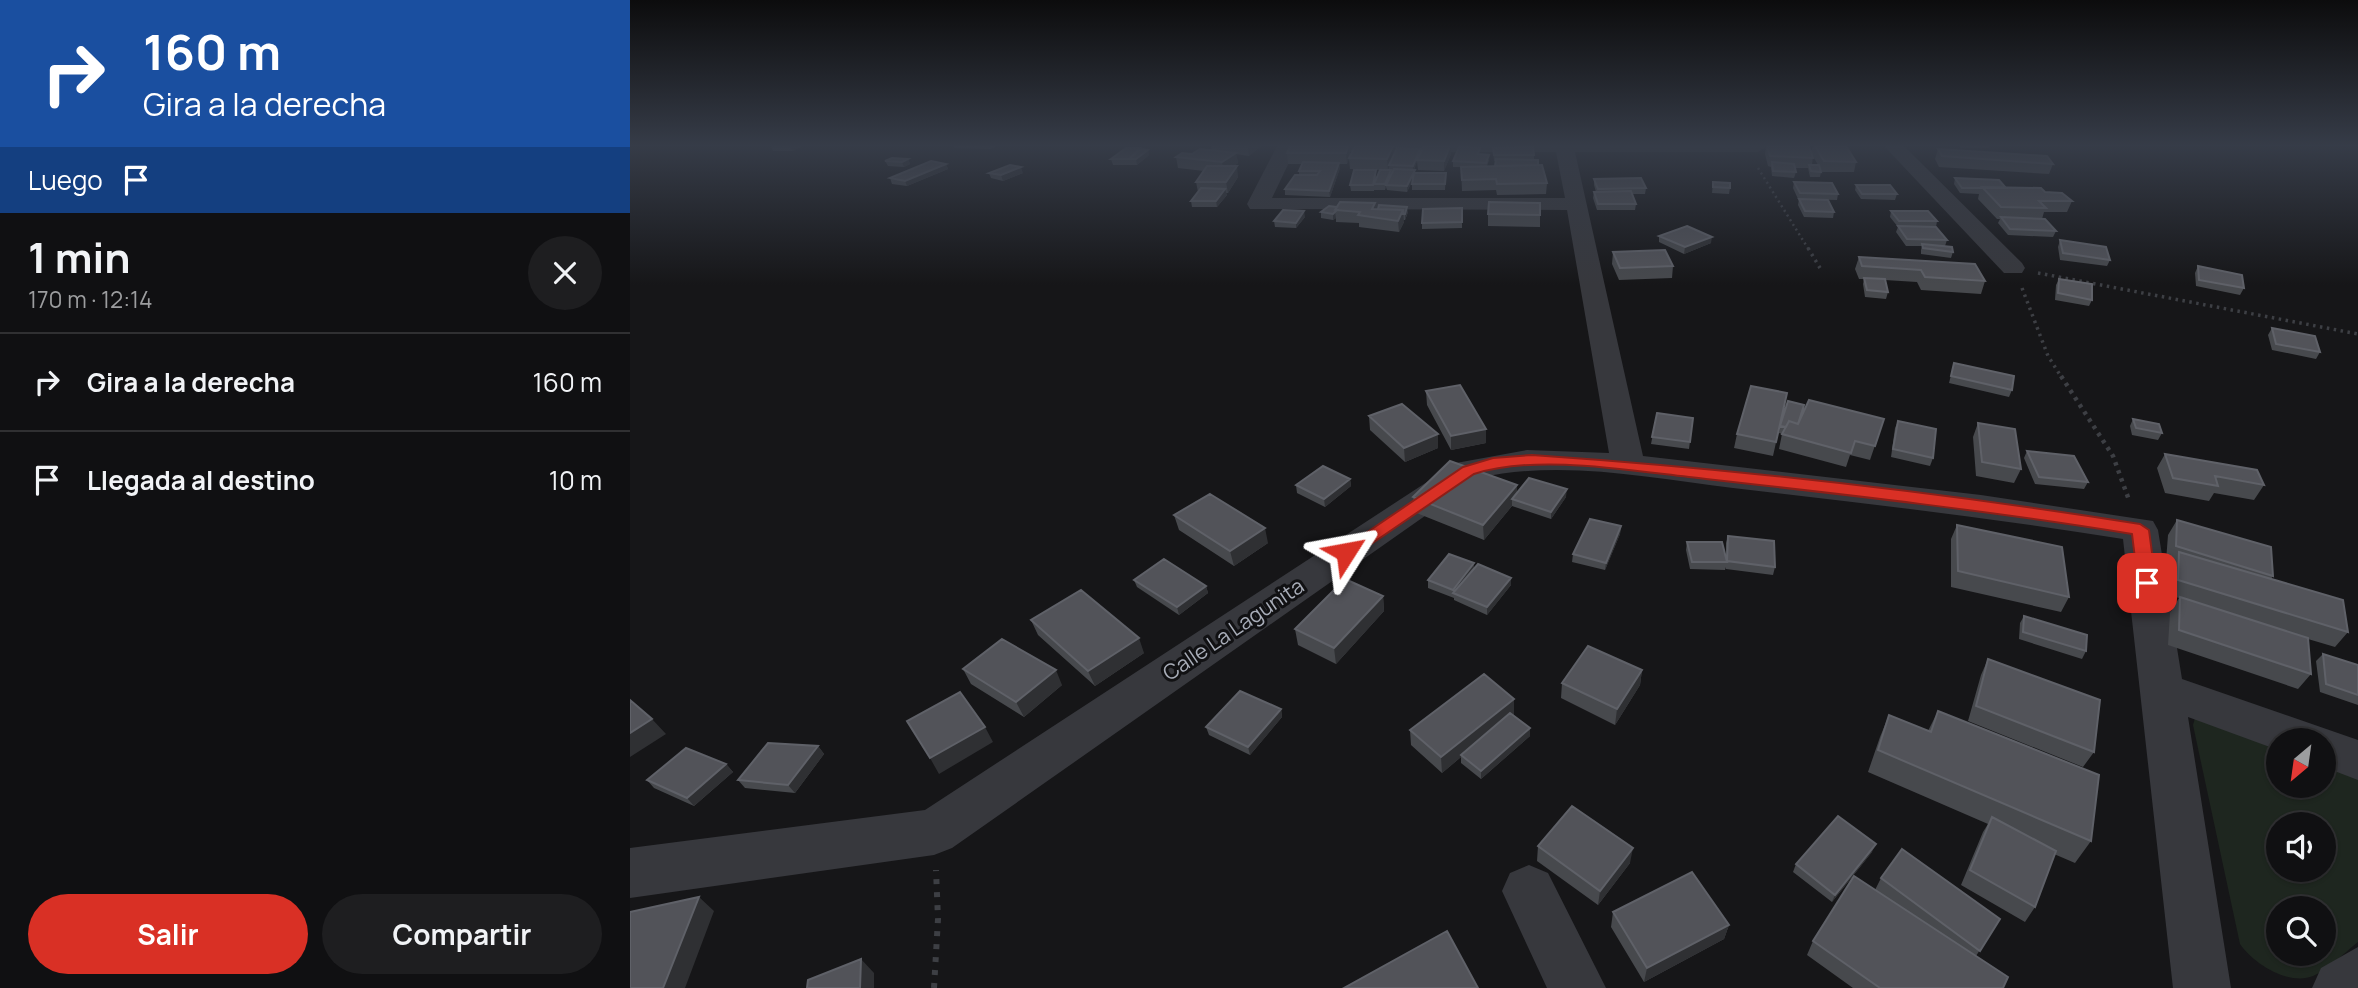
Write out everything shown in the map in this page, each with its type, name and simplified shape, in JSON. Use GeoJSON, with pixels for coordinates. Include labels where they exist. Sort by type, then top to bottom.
{"type":"FeatureCollection","features":[{"type":"Feature","properties":{"kind":"street"},"geometry":{"type":"LineString","coordinates":[[1264,192],[1258,204],[1575,204]]}},
{"type":"Feature","properties":{"kind":"street"},"geometry":{"type":"LineString","coordinates":[[1573,192],[1594,283],[1628,466]]}},
{"type":"Feature","properties":{"kind":"street"},"geometry":{"type":"LineString","coordinates":[[1938,192],[2013,268]]}},
{"type":"Feature","properties":{"kind":"street","name":"Calle La Lagunita"},"geometry":{"type":"LineString","coordinates":[[630,873],[934,832],[1468,470],[1493,463],[1532,460],[1628,466],[2003,508],[2140,530]]}},
{"type":"Feature","properties":{"kind":"street"},"geometry":{"type":"LineString","coordinates":[[2140,530],[2202,988]]}},
{"type":"Feature","properties":{"kind":"street"},"geometry":{"type":"LineString","coordinates":[[2161,689],[2271,728]]}},
{"type":"Feature","properties":{"kind":"street"},"geometry":{"type":"LineString","coordinates":[[2336,752],[2358,760]]}},
{"type":"Feature","properties":{"kind":"street"},"geometry":{"type":"LineString","coordinates":[[1529,891],[1577,988]]}},
{"type":"Feature","properties":{"kind":"street"},"geometry":{"type":"LineString","coordinates":[[2341,988],[2358,976]]}},
{"type":"Feature","properties":{"kind":"path"},"geometry":{"type":"LineString","coordinates":[[1773,192],[1820,268]]}},
{"type":"Feature","properties":{"kind":"path"},"geometry":{"type":"LineString","coordinates":[[2013,268],[2358,334]]}},
{"type":"Feature","properties":{"kind":"path"},"geometry":{"type":"LineString","coordinates":[[2013,268],[2048,356],[2113,456],[2140,530]]}},
{"type":"Feature","properties":{"kind":"path"},"geometry":{"type":"LineString","coordinates":[[934,832],[938,919],[934,988]]}},
{"type":"Feature","properties":{"kind":"shaded area"},"geometry":{"type":"Polygon","coordinates":[[[2195,718],[2214,721],[2266,740],[2266,798],[2336,798],[2336,764],[2358,772],[2358,942],[2336,961],[2336,896],[2266,896],[2266,966],[2330,966],[2313,976],[2293,978],[2262,965],[2240,944],[2193,725],[2195,718]]]}},
{"type":"Feature","properties":{"kind":"building"},"geometry":{"type":"Polygon","coordinates":[[[1198,192],[1223,192],[1216,201],[1191,201],[1198,192]]]}},
{"type":"Feature","properties":{"kind":"building"},"geometry":{"type":"Polygon","coordinates":[[[1594,192],[1631,192],[1636,204],[1598,204],[1594,192]]]}},
{"type":"Feature","properties":{"kind":"building"},"geometry":{"type":"Polygon","coordinates":[[[1837,192],[1838,194],[1800,193],[1837,192]]]}},
{"type":"Feature","properties":{"kind":"building"},"geometry":{"type":"Polygon","coordinates":[[[1861,192],[1897,194],[1862,194],[1861,192]]]}},
{"type":"Feature","properties":{"kind":"building"},"geometry":{"type":"Polygon","coordinates":[[[1987,192],[2062,193],[2072,201],[2039,201],[2046,208],[2001,207],[1987,192]]]}},
{"type":"Feature","properties":{"kind":"building"},"geometry":{"type":"Polygon","coordinates":[[[1799,199],[1828,200],[1834,212],[1805,211],[1799,199]]]}},
{"type":"Feature","properties":{"kind":"building"},"geometry":{"type":"Polygon","coordinates":[[[1340,202],[1375,203],[1372,209],[1403,210],[1398,221],[1358,215],[1360,212],[1335,210],[1340,202]]]}},
{"type":"Feature","properties":{"kind":"building"},"geometry":{"type":"Polygon","coordinates":[[[1489,202],[1540,203],[1540,215],[1488,214],[1489,202]]]}},
{"type":"Feature","properties":{"kind":"building"},"geometry":{"type":"Polygon","coordinates":[[[1379,205],[1407,207],[1403,214],[1403,210],[1378,209],[1379,205]]]}},
{"type":"Feature","properties":{"kind":"building"},"geometry":{"type":"Polygon","coordinates":[[[1329,206],[1337,207],[1337,210],[1333,214],[1321,212],[1329,206]]]}},
{"type":"Feature","properties":{"kind":"building"},"geometry":{"type":"Polygon","coordinates":[[[1462,208],[1462,222],[1422,223],[1423,209],[1462,208]]]}},
{"type":"Feature","properties":{"kind":"building"},"geometry":{"type":"Polygon","coordinates":[[[1283,210],[1304,211],[1296,223],[1274,221],[1283,210]]]}},
{"type":"Feature","properties":{"kind":"building"},"geometry":{"type":"Polygon","coordinates":[[[1891,211],[1928,211],[1937,221],[1899,221],[1891,211]]]}},
{"type":"Feature","properties":{"kind":"building"},"geometry":{"type":"Polygon","coordinates":[[[2001,217],[2045,219],[2056,231],[2010,229],[2001,217]]]}},
{"type":"Feature","properties":{"kind":"building"},"geometry":{"type":"Polygon","coordinates":[[[1687,226],[1712,237],[1685,247],[1659,236],[1687,226]]]}},
{"type":"Feature","properties":{"kind":"building"},"geometry":{"type":"Polygon","coordinates":[[[1898,226],[1936,227],[1947,240],[1907,239],[1898,226]]]}},
{"type":"Feature","properties":{"kind":"building"},"geometry":{"type":"Polygon","coordinates":[[[2060,240],[2106,247],[2110,260],[2063,253],[2060,240]]]}},
{"type":"Feature","properties":{"kind":"building"},"geometry":{"type":"Polygon","coordinates":[[[1922,244],[1952,247],[1953,252],[1923,248],[1922,244]]]}},
{"type":"Feature","properties":{"kind":"building"},"geometry":{"type":"Polygon","coordinates":[[[1665,250],[1673,266],[1620,268],[1613,252],[1665,250]]]}},
{"type":"Feature","properties":{"kind":"building"},"geometry":{"type":"Polygon","coordinates":[[[1859,257],[1975,264],[1985,281],[1925,277],[1921,270],[1862,266],[1859,257]]]}},
{"type":"Feature","properties":{"kind":"building"},"geometry":{"type":"Polygon","coordinates":[[[2198,266],[2242,275],[2244,288],[2199,280],[2198,266]]]}},
{"type":"Feature","properties":{"kind":"building"},"geometry":{"type":"Polygon","coordinates":[[[1864,278],[1885,279],[1888,292],[1867,290],[1864,278]]]}},
{"type":"Feature","properties":{"kind":"building"},"geometry":{"type":"Polygon","coordinates":[[[2059,279],[2092,284],[2092,300],[2058,293],[2059,279]]]}},
{"type":"Feature","properties":{"kind":"building"},"geometry":{"type":"Polygon","coordinates":[[[2272,328],[2315,336],[2320,352],[2276,344],[2272,328]]]}},
{"type":"Feature","properties":{"kind":"building"},"geometry":{"type":"Polygon","coordinates":[[[1954,363],[2014,376],[2012,390],[1951,376],[1954,363]]]}},
{"type":"Feature","properties":{"kind":"building"},"geometry":{"type":"Polygon","coordinates":[[[1460,385],[1486,429],[1451,436],[1426,391],[1460,385]]]}},
{"type":"Feature","properties":{"kind":"building"},"geometry":{"type":"Polygon","coordinates":[[[1751,386],[1787,393],[1776,442],[1737,434],[1751,386]]]}},
{"type":"Feature","properties":{"kind":"building"},"geometry":{"type":"Polygon","coordinates":[[[1809,400],[1884,419],[1875,446],[1855,441],[1851,453],[1782,434],[1789,421],[1798,424],[1809,400]]]}},
{"type":"Feature","properties":{"kind":"building"},"geometry":{"type":"Polygon","coordinates":[[[1788,401],[1804,405],[1798,424],[1789,421],[1786,427],[1780,426],[1788,401]]]}},
{"type":"Feature","properties":{"kind":"building"},"geometry":{"type":"Polygon","coordinates":[[[1402,404],[1438,434],[1404,448],[1369,416],[1402,404]]]}},
{"type":"Feature","properties":{"kind":"building"},"geometry":{"type":"Polygon","coordinates":[[[1657,413],[1693,418],[1690,442],[1652,437],[1657,413]]]}},
{"type":"Feature","properties":{"kind":"building"},"geometry":{"type":"Polygon","coordinates":[[[2133,419],[2159,424],[2162,433],[2136,428],[2133,419]]]}},
{"type":"Feature","properties":{"kind":"building"},"geometry":{"type":"Polygon","coordinates":[[[1898,421],[1936,429],[1933,458],[1893,449],[1898,421]]]}},
{"type":"Feature","properties":{"kind":"building"},"geometry":{"type":"Polygon","coordinates":[[[1978,423],[2015,429],[2021,469],[1982,462],[1978,423]]]}},
{"type":"Feature","properties":{"kind":"building"},"geometry":{"type":"Polygon","coordinates":[[[2027,451],[2074,456],[2088,482],[2039,477],[2027,451]]]}},
{"type":"Feature","properties":{"kind":"building"},"geometry":{"type":"Polygon","coordinates":[[[2165,454],[2257,470],[2264,485],[2215,476],[2218,486],[2173,478],[2165,454]]]}},
{"type":"Feature","properties":{"kind":"building"},"geometry":{"type":"Polygon","coordinates":[[[1450,461],[1517,485],[1483,525],[1413,497],[1450,461]]]}},
{"type":"Feature","properties":{"kind":"building"},"geometry":{"type":"Polygon","coordinates":[[[1323,466],[1350,479],[1324,499],[1296,485],[1323,466]]]}},
{"type":"Feature","properties":{"kind":"building"},"geometry":{"type":"Polygon","coordinates":[[[1529,478],[1567,489],[1551,512],[1512,499],[1529,478]]]}},
{"type":"Feature","properties":{"kind":"building"},"geometry":{"type":"Polygon","coordinates":[[[1210,494],[1265,528],[1230,551],[1174,515],[1210,494]]]}},
{"type":"Feature","properties":{"kind":"building"},"geometry":{"type":"Polygon","coordinates":[[[1590,519],[1621,526],[1606,563],[1573,554],[1590,519]]]}},
{"type":"Feature","properties":{"kind":"building"},"geometry":{"type":"Polygon","coordinates":[[[2177,520],[2271,547],[2273,576],[2176,546],[2177,520]]]}},
{"type":"Feature","properties":{"kind":"building"},"geometry":{"type":"Polygon","coordinates":[[[1957,525],[2062,547],[2069,597],[1958,571],[1957,525]]]}},
{"type":"Feature","properties":{"kind":"building"},"geometry":{"type":"Polygon","coordinates":[[[1728,536],[1774,541],[1775,567],[1727,561],[1728,536]]]}},
{"type":"Feature","properties":{"kind":"building"},"geometry":{"type":"Polygon","coordinates":[[[1687,542],[1722,542],[1727,562],[1692,562],[1687,542]]]}},
{"type":"Feature","properties":{"kind":"building"},"geometry":{"type":"Polygon","coordinates":[[[2179,552],[2343,600],[2348,632],[2178,580],[2179,552]]]}},
{"type":"Feature","properties":{"kind":"building"},"geometry":{"type":"Polygon","coordinates":[[[1449,554],[1474,563],[1453,590],[1428,580],[1449,554]]]}},
{"type":"Feature","properties":{"kind":"building"},"geometry":{"type":"Polygon","coordinates":[[[1164,559],[1206,586],[1177,607],[1134,580],[1164,559]]]}},
{"type":"Feature","properties":{"kind":"building"},"geometry":{"type":"Polygon","coordinates":[[[1478,564],[1511,578],[1487,607],[1453,593],[1478,564]]]}},
{"type":"Feature","properties":{"kind":"building"},"geometry":{"type":"Polygon","coordinates":[[[1345,579],[1383,596],[1334,648],[1295,629],[1345,579]]]}},
{"type":"Feature","properties":{"kind":"building"},"geometry":{"type":"Polygon","coordinates":[[[1081,590],[1139,638],[1088,671],[1031,620],[1081,590]]]}},
{"type":"Feature","properties":{"kind":"building"},"geometry":{"type":"Polygon","coordinates":[[[2180,597],[2308,638],[2311,674],[2179,630],[2180,597]]]}},
{"type":"Feature","properties":{"kind":"building"},"geometry":{"type":"Polygon","coordinates":[[[2024,616],[2087,635],[2086,651],[2023,632],[2024,616]]]}},
{"type":"Feature","properties":{"kind":"building"},"geometry":{"type":"Polygon","coordinates":[[[1002,639],[1056,670],[1016,702],[963,669],[1002,639]]]}},
{"type":"Feature","properties":{"kind":"building"},"geometry":{"type":"Polygon","coordinates":[[[1588,646],[1642,670],[1617,709],[1562,683],[1588,646]]]}},
{"type":"Feature","properties":{"kind":"building"},"geometry":{"type":"Polygon","coordinates":[[[2323,654],[2358,665],[2358,695],[2326,684],[2323,654]]]}},
{"type":"Feature","properties":{"kind":"building"},"geometry":{"type":"Polygon","coordinates":[[[1988,659],[2100,700],[2094,752],[1976,706],[1988,659]]]}},
{"type":"Feature","properties":{"kind":"building"},"geometry":{"type":"Polygon","coordinates":[[[1484,674],[1514,699],[1441,757],[1410,730],[1484,674]]]}},
{"type":"Feature","properties":{"kind":"building"},"geometry":{"type":"Polygon","coordinates":[[[1240,691],[1281,709],[1248,747],[1206,727],[1240,691]]]}},
{"type":"Feature","properties":{"kind":"building"},"geometry":{"type":"Polygon","coordinates":[[[960,692],[985,727],[930,758],[907,721],[960,692]]]}},
{"type":"Feature","properties":{"kind":"building"},"geometry":{"type":"Polygon","coordinates":[[[630,700],[652,719],[630,733],[630,700]]]}},
{"type":"Feature","properties":{"kind":"building"},"geometry":{"type":"Polygon","coordinates":[[[1938,711],[2099,775],[2091,841],[1878,750],[1889,715],[1931,732],[1938,711]]]}},
{"type":"Feature","properties":{"kind":"building"},"geometry":{"type":"Polygon","coordinates":[[[1510,713],[1530,728],[1481,771],[1461,755],[1510,713]]]}},
{"type":"Feature","properties":{"kind":"building"},"geometry":{"type":"Polygon","coordinates":[[[768,743],[818,746],[788,785],[738,780],[768,743]]]}},
{"type":"Feature","properties":{"kind":"building"},"geometry":{"type":"Polygon","coordinates":[[[686,748],[726,764],[687,798],[647,780],[686,748]]]}},
{"type":"Feature","properties":{"kind":"building"},"geometry":{"type":"Polygon","coordinates":[[[1572,806],[1633,848],[1600,891],[1538,846],[1572,806]]]}},
{"type":"Feature","properties":{"kind":"building"},"geometry":{"type":"Polygon","coordinates":[[[1838,816],[1876,844],[1835,895],[1796,864],[1838,816]]]}},
{"type":"Feature","properties":{"kind":"building"},"geometry":{"type":"Polygon","coordinates":[[[1992,817],[2056,851],[2035,907],[1970,870],[1992,817]]]}},
{"type":"Feature","properties":{"kind":"building"},"geometry":{"type":"Polygon","coordinates":[[[1902,849],[2000,919],[1980,951],[1881,878],[1902,849]]]}},
{"type":"Feature","properties":{"kind":"building"},"geometry":{"type":"Polygon","coordinates":[[[1692,872],[1729,925],[1647,968],[1613,912],[1692,872]]]}},
{"type":"Feature","properties":{"kind":"building"},"geometry":{"type":"Polygon","coordinates":[[[1854,876],[2008,977],[2003,988],[1880,988],[1813,941],[1854,876]]]}},
{"type":"Feature","properties":{"kind":"building"},"geometry":{"type":"Polygon","coordinates":[[[699,897],[663,988],[630,988],[630,912],[699,897]]]}},
{"type":"Feature","properties":{"kind":"building"},"geometry":{"type":"Polygon","coordinates":[[[1447,931],[1478,988],[1344,988],[1447,931]]]}},
{"type":"Feature","properties":{"kind":"building"},"geometry":{"type":"Polygon","coordinates":[[[861,959],[860,988],[807,988],[808,980],[861,959]]]}},
{"type":"Feature","properties":{"kind":"route"},"geometry":{"type":"LineString","coordinates":[[1346,552],[1446,482],[1468,470],[1493,463],[1532,460],[1628,466],[1884,493],[2003,508],[2140,530],[2147,583]]}}]}
